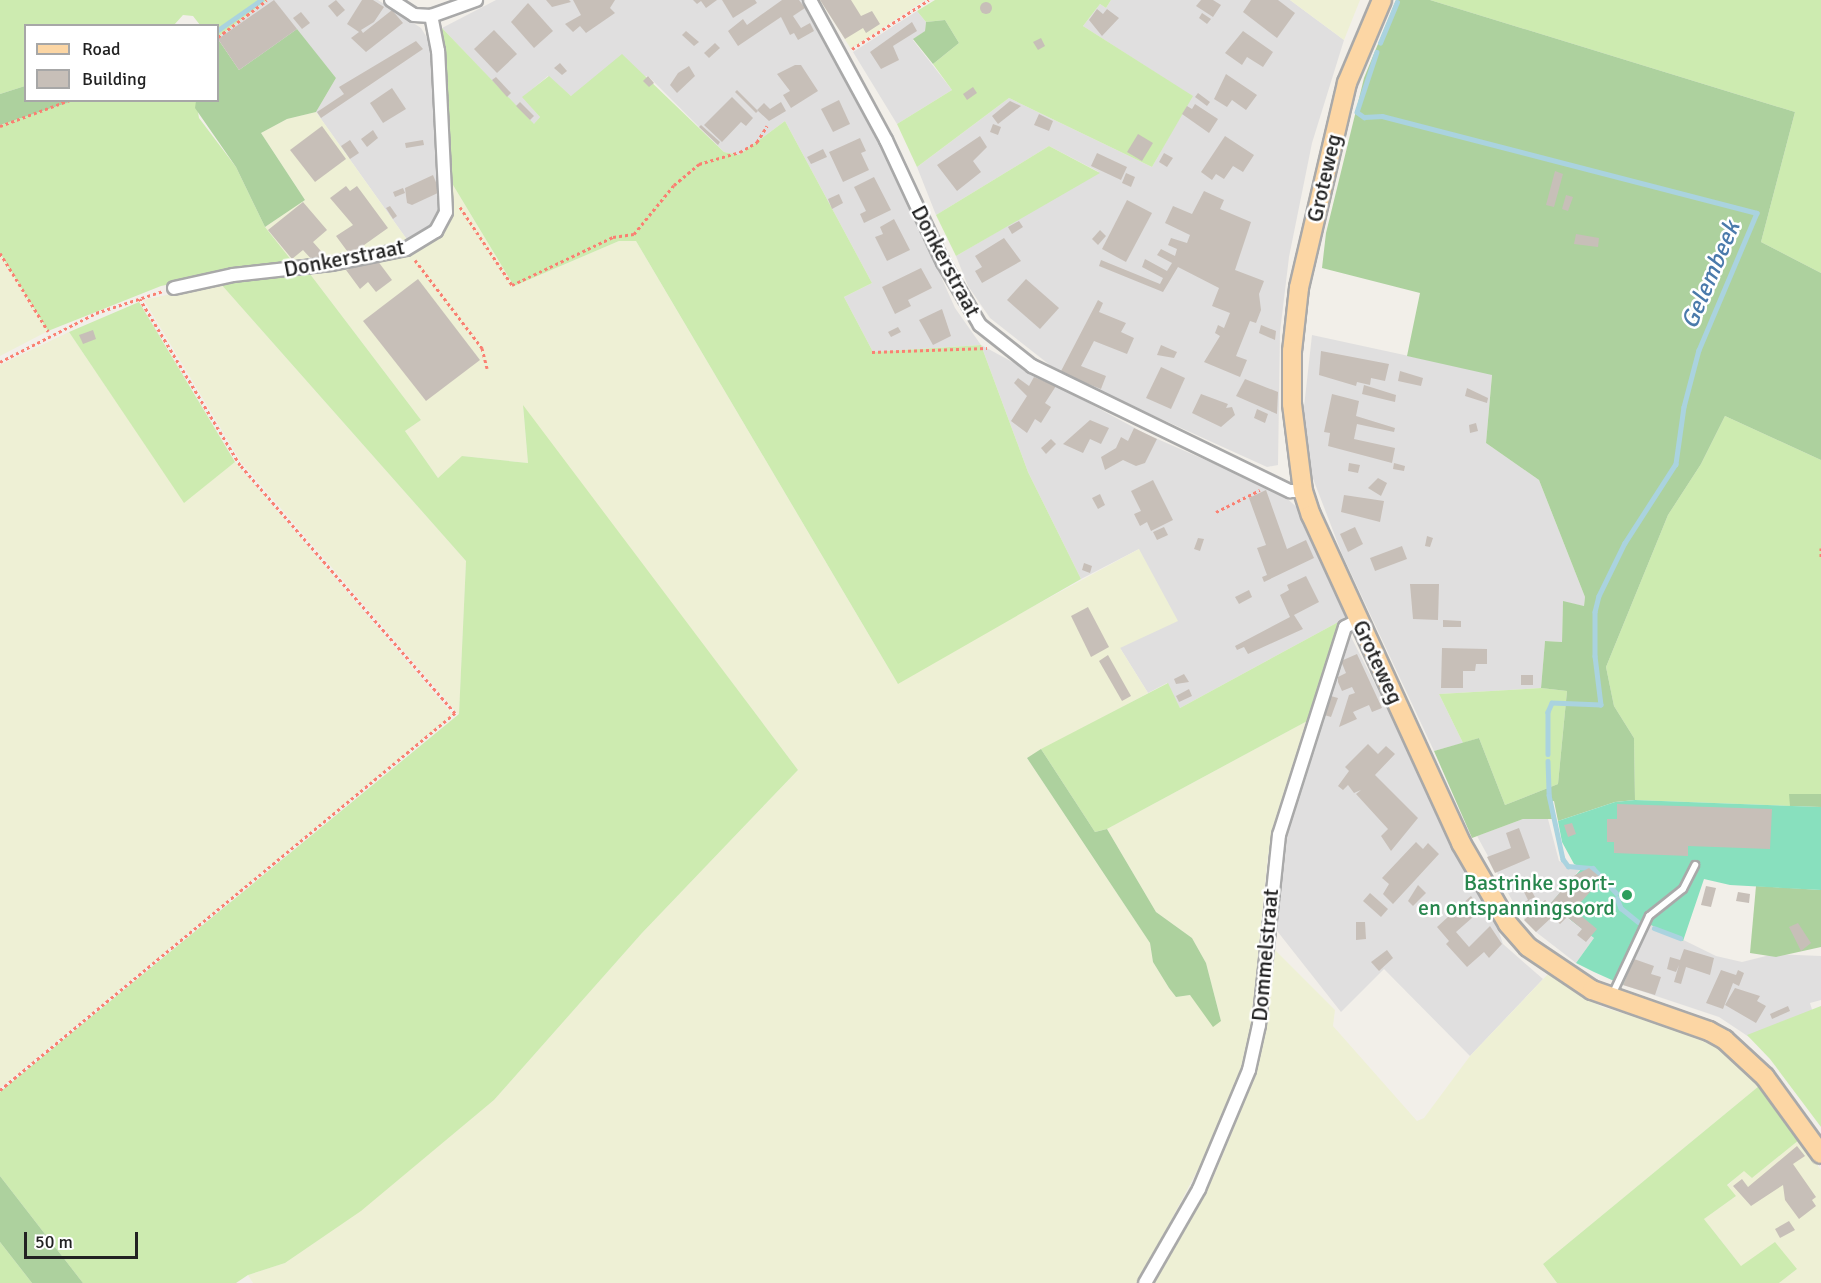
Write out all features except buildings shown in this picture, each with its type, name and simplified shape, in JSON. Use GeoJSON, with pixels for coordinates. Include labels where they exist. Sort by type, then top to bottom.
{"type":"FeatureCollection","features":[{"type":"Feature","properties":{"kind":"main road","name":"Groteweg"},"geometry":{"type":"LineString","coordinates":[[1382,0],[1347,83],[1299,288],[1292,351],[1292,404],[1304,491],[1359,620],[1461,843],[1496,906],[1528,947],[1573,980],[1611,998],[1709,1031],[1740,1052],[1765,1077],[1821,1154]]}},
{"type":"Feature","properties":{"kind":"street"},"geometry":{"type":"LineString","coordinates":[[391,0],[414,15],[431,16],[476,0]]}},
{"type":"Feature","properties":{"kind":"street","name":"Donkerstraat"},"geometry":{"type":"LineString","coordinates":[[810,0],[886,140],[947,270],[980,325],[996,342],[1032,366],[1290,491],[1304,491]]}},
{"type":"Feature","properties":{"kind":"street","name":"Donkerstraat"},"geometry":{"type":"LineString","coordinates":[[174,288],[406,249],[427,239],[443,221],[445,186],[438,51],[431,16]]}},
{"type":"Feature","properties":{"kind":"street","name":"Dommelstraat"},"geometry":{"type":"LineString","coordinates":[[1145,1283],[1199,1189],[1249,1070],[1259,1024],[1279,835],[1345,627],[1359,620]]}},
{"type":"Feature","properties":{"kind":"lane"},"geometry":{"type":"LineString","coordinates":[[1611,998],[1649,916],[1683,889],[1695,865]]}},
{"type":"Feature","properties":{"kind":"path"},"geometry":{"type":"LineString","coordinates":[[219,36],[267,0]]}},
{"type":"Feature","properties":{"kind":"path"},"geometry":{"type":"LineString","coordinates":[[842,56],[929,0]]}},
{"type":"Feature","properties":{"kind":"path"},"geometry":{"type":"LineString","coordinates":[[0,126],[65,102]]}},
{"type":"Feature","properties":{"kind":"path"},"geometry":{"type":"LineString","coordinates":[[445,186],[512,285],[613,237],[634,234],[674,185],[699,164],[740,152],[757,142],[767,126]]}},
{"type":"Feature","properties":{"kind":"path"},"geometry":{"type":"LineString","coordinates":[[406,249],[482,348],[487,368]]}},
{"type":"Feature","properties":{"kind":"path"},"geometry":{"type":"LineString","coordinates":[[0,253],[48,331]]}},
{"type":"Feature","properties":{"kind":"path"},"geometry":{"type":"LineString","coordinates":[[0,362],[96,313],[174,288]]}},
{"type":"Feature","properties":{"kind":"path"},"geometry":{"type":"LineString","coordinates":[[0,1090],[455,713],[240,465],[140,299]]}},
{"type":"Feature","properties":{"kind":"path"},"geometry":{"type":"LineString","coordinates":[[872,352],[988,348],[996,342]]}},
{"type":"Feature","properties":{"kind":"path"},"geometry":{"type":"LineString","coordinates":[[1216,512],[1275,483]]}},
{"type":"Feature","properties":{"kind":"path"},"geometry":{"type":"LineString","coordinates":[[1821,549],[1821,559]]}},
{"type":"Feature","properties":{"kind":"shaded area"},"geometry":{"type":"Polygon","coordinates":[[[267,0],[378,0],[421,28],[431,44],[441,199],[435,224],[408,241],[316,112],[336,78],[297,30],[239,70],[219,36],[267,0]]]}},
{"type":"Feature","properties":{"kind":"shaded area"},"geometry":{"type":"Polygon","coordinates":[[[496,0],[802,0],[884,149],[955,308],[981,345],[873,352],[844,297],[872,283],[785,121],[739,155],[724,152],[648,76],[571,96],[548,76],[523,97],[540,117],[534,125],[442,28],[496,0]]]}},
{"type":"Feature","properties":{"kind":"shaded area"},"geometry":{"type":"Polygon","coordinates":[[[1111,0],[1290,0],[1344,40],[1312,143],[1289,257],[1280,332],[1278,465],[1267,467],[1060,373],[990,318],[968,286],[956,256],[1099,172],[1049,146],[936,215],[917,167],[1009,98],[1152,167],[1192,96],[1083,26],[1100,4],[1106,8],[1111,0]]]}},
{"type":"Feature","properties":{"kind":"shaded area"},"geometry":{"type":"Polygon","coordinates":[[[917,11],[926,22],[925,31],[913,40],[952,90],[897,124],[853,52],[917,11]]]}},
{"type":"Feature","properties":{"kind":"shaded area"},"geometry":{"type":"Polygon","coordinates":[[[1312,335],[1492,374],[1486,443],[1539,480],[1585,597],[1584,606],[1563,602],[1562,642],[1545,641],[1541,688],[1439,694],[1463,743],[1434,751],[1342,554],[1312,476],[1303,416],[1312,335]]]}},
{"type":"Feature","properties":{"kind":"shaded area"},"geometry":{"type":"Polygon","coordinates":[[[981,345],[1146,434],[1281,493],[1302,512],[1347,613],[1342,620],[1180,708],[1167,683],[1148,693],[1120,648],[1139,549],[1081,579],[1028,472],[981,345]]]}},
{"type":"Feature","properties":{"kind":"shaded area"},"geometry":{"type":"Polygon","coordinates":[[[1349,633],[1493,915],[1503,944],[1543,979],[1470,1056],[1384,969],[1341,1012],[1274,927],[1281,852],[1336,664],[1349,633]]]}},
{"type":"Feature","properties":{"kind":"shaded area"},"geometry":{"type":"Polygon","coordinates":[[[1523,819],[1548,819],[1559,861],[1580,869],[1550,905],[1594,938],[1576,963],[1536,932],[1519,913],[1477,836],[1523,819]]]}},
{"type":"Feature","properties":{"kind":"shaded area"},"geometry":{"type":"Polygon","coordinates":[[[1651,924],[1716,956],[1742,962],[1774,954],[1821,956],[1821,1000],[1810,1003],[1813,1013],[1755,1041],[1719,1017],[1623,985],[1645,929],[1651,924]]]}},
{"type":"Feature","properties":{"kind":"green space"},"geometry":{"type":"Polygon","coordinates":[[[0,0],[267,0],[219,36],[219,24],[199,24],[193,16],[183,15],[175,24],[24,24],[24,86],[0,94],[0,0]]]}},
{"type":"Feature","properties":{"kind":"green space"},"geometry":{"type":"Polygon","coordinates":[[[820,0],[925,0],[851,49],[820,0]]]}},
{"type":"Feature","properties":{"kind":"green space"},"geometry":{"type":"Polygon","coordinates":[[[935,0],[1111,0],[1106,8],[1100,4],[1083,26],[1193,96],[1152,167],[1009,98],[917,167],[897,124],[952,90],[933,64],[959,43],[945,20],[926,22],[917,11],[935,0]]]}},
{"type":"Feature","properties":{"kind":"green space"},"geometry":{"type":"Polygon","coordinates":[[[1290,0],[1360,0],[1344,40],[1290,0]]]}},
{"type":"Feature","properties":{"kind":"green space"},"geometry":{"type":"Polygon","coordinates":[[[1396,0],[1430,0],[1795,112],[1761,242],[1821,273],[1821,460],[1725,416],[1701,464],[1668,515],[1606,667],[1614,706],[1634,738],[1635,800],[1615,802],[1558,821],[1554,801],[1549,802],[1552,819],[1523,819],[1472,838],[1434,751],[1479,738],[1505,805],[1558,784],[1567,691],[1541,688],[1545,641],[1562,642],[1563,601],[1584,606],[1585,597],[1539,480],[1486,443],[1492,375],[1407,356],[1420,293],[1322,268],[1326,233],[1364,78],[1396,0]]]}},
{"type":"Feature","properties":{"kind":"green space"},"geometry":{"type":"Polygon","coordinates":[[[1430,0],[1821,0],[1821,273],[1761,242],[1795,112],[1430,0]]]}},
{"type":"Feature","properties":{"kind":"green space"},"geometry":{"type":"Polygon","coordinates":[[[945,20],[959,43],[933,64],[913,39],[925,31],[926,22],[945,20]]]}},
{"type":"Feature","properties":{"kind":"green space"},"geometry":{"type":"Polygon","coordinates":[[[442,28],[534,124],[540,117],[522,97],[549,76],[571,96],[622,54],[724,152],[739,155],[785,121],[872,283],[844,297],[873,352],[981,345],[1028,472],[1081,579],[898,684],[636,241],[619,241],[514,286],[450,180],[442,28]]]}},
{"type":"Feature","properties":{"kind":"green space"},"geometry":{"type":"Polygon","coordinates":[[[297,29],[336,78],[316,112],[287,119],[261,133],[305,200],[265,227],[236,167],[195,108],[196,102],[219,102],[219,40],[239,70],[297,29]]]}},
{"type":"Feature","properties":{"kind":"green space"},"geometry":{"type":"Polygon","coordinates":[[[24,86],[24,102],[70,102],[0,125],[0,94],[24,86]]]}},
{"type":"Feature","properties":{"kind":"green space"},"geometry":{"type":"Polygon","coordinates":[[[70,102],[196,102],[199,118],[236,167],[265,227],[296,266],[237,270],[161,286],[48,331],[0,253],[0,125],[70,102]]]}},
{"type":"Feature","properties":{"kind":"green space"},"geometry":{"type":"Polygon","coordinates":[[[316,112],[408,241],[380,251],[296,266],[265,227],[305,200],[261,133],[287,119],[316,112]]]}},
{"type":"Feature","properties":{"kind":"green space"},"geometry":{"type":"Polygon","coordinates":[[[1049,146],[1100,173],[956,256],[936,215],[1049,146]]]}},
{"type":"Feature","properties":{"kind":"green space"},"geometry":{"type":"Polygon","coordinates":[[[450,180],[514,286],[619,241],[636,241],[898,684],[955,649],[1139,549],[1178,621],[1120,648],[1148,693],[1027,758],[1150,943],[1153,962],[1169,988],[1176,997],[1190,995],[1221,1021],[1206,963],[1192,938],[1156,912],[1107,829],[1311,719],[1268,855],[1251,1027],[1243,1064],[1215,1137],[1138,1283],[253,1283],[248,1275],[285,1263],[360,1211],[494,1100],[642,933],[798,770],[523,407],[528,463],[463,456],[438,478],[405,431],[421,420],[310,274],[407,254],[427,246],[449,219],[450,180]]]}},
{"type":"Feature","properties":{"kind":"green space"},"geometry":{"type":"Polygon","coordinates":[[[0,253],[48,331],[0,356],[0,253]]]}},
{"type":"Feature","properties":{"kind":"green space"},"geometry":{"type":"Polygon","coordinates":[[[310,274],[421,420],[405,431],[438,478],[462,456],[528,463],[523,405],[798,770],[642,933],[494,1100],[361,1211],[285,1263],[248,1275],[236,1283],[83,1283],[0,1176],[0,1092],[459,714],[466,561],[220,283],[310,274]]]}},
{"type":"Feature","properties":{"kind":"green space"},"geometry":{"type":"Polygon","coordinates":[[[220,283],[466,561],[459,715],[241,462],[144,300],[220,283]]]}},
{"type":"Feature","properties":{"kind":"green space"},"geometry":{"type":"Polygon","coordinates":[[[139,302],[235,462],[184,503],[69,332],[139,302]]]}},
{"type":"Feature","properties":{"kind":"green space"},"geometry":{"type":"Polygon","coordinates":[[[69,332],[184,502],[235,462],[453,715],[0,1088],[0,365],[69,332]]]}},
{"type":"Feature","properties":{"kind":"green space"},"geometry":{"type":"Polygon","coordinates":[[[1725,416],[1821,460],[1821,794],[1790,794],[1790,806],[1635,800],[1634,738],[1614,706],[1606,667],[1668,515],[1701,464],[1725,416]]]}},
{"type":"Feature","properties":{"kind":"green space"},"geometry":{"type":"Polygon","coordinates":[[[1342,620],[1311,719],[1107,829],[1095,832],[1041,749],[1168,683],[1180,708],[1342,620]]]}},
{"type":"Feature","properties":{"kind":"green space"},"geometry":{"type":"Polygon","coordinates":[[[1541,688],[1567,691],[1558,784],[1505,805],[1479,738],[1463,743],[1439,694],[1541,688]]]}},
{"type":"Feature","properties":{"kind":"green space"},"geometry":{"type":"Polygon","coordinates":[[[1041,749],[1095,832],[1107,829],[1156,912],[1192,938],[1206,963],[1221,1021],[1213,1027],[1190,995],[1176,997],[1169,988],[1153,962],[1150,943],[1027,758],[1041,749]]]}},
{"type":"Feature","properties":{"kind":"green space"},"geometry":{"type":"Polygon","coordinates":[[[1789,794],[1821,794],[1821,807],[1790,806],[1789,794]]]}},
{"type":"Feature","properties":{"kind":"green space","name":"Bastrinke sport- en ontspanningsoord"},"geometry":{"type":"Polygon","coordinates":[[[1635,800],[1821,807],[1821,890],[1730,885],[1704,879],[1683,941],[1651,925],[1645,929],[1623,985],[1594,972],[1576,963],[1594,938],[1550,904],[1582,868],[1574,864],[1562,842],[1558,821],[1615,802],[1635,800]]]}},
{"type":"Feature","properties":{"kind":"green space"},"geometry":{"type":"Polygon","coordinates":[[[1756,886],[1821,890],[1821,947],[1776,957],[1750,953],[1756,886]]]}},
{"type":"Feature","properties":{"kind":"green space"},"geometry":{"type":"Polygon","coordinates":[[[1273,948],[1335,1010],[1333,1026],[1417,1121],[1424,1118],[1470,1056],[1548,974],[1602,1007],[1673,1028],[1721,1049],[1759,1086],[1543,1264],[1557,1283],[1150,1283],[1214,1176],[1240,1113],[1263,1036],[1273,948]]]}},
{"type":"Feature","properties":{"kind":"green space"},"geometry":{"type":"Polygon","coordinates":[[[1821,1006],[1821,1127],[1770,1059],[1747,1035],[1821,1006]]]}},
{"type":"Feature","properties":{"kind":"green space"},"geometry":{"type":"Polygon","coordinates":[[[1759,1086],[1799,1140],[1752,1178],[1744,1171],[1727,1185],[1736,1196],[1704,1219],[1741,1266],[1775,1242],[1797,1269],[1779,1283],[1557,1283],[1543,1264],[1759,1086]]]}},
{"type":"Feature","properties":{"kind":"green space"},"geometry":{"type":"Polygon","coordinates":[[[1799,1140],[1821,1170],[1821,1283],[1779,1283],[1797,1269],[1741,1266],[1704,1219],[1736,1196],[1727,1186],[1744,1170],[1752,1178],[1799,1140]]]}},
{"type":"Feature","properties":{"kind":"green space"},"geometry":{"type":"Polygon","coordinates":[[[0,1176],[83,1283],[32,1283],[0,1242],[0,1176]]]}},
{"type":"Feature","properties":{"kind":"green space"},"geometry":{"type":"Polygon","coordinates":[[[0,1242],[32,1283],[0,1283],[0,1242]]]}},
{"type":"Feature","properties":{"kind":"waterway","name":"Gelembeek"},"geometry":{"type":"LineString","coordinates":[[219,29],[261,0]]}},
{"type":"Feature","properties":{"kind":"waterway","name":"Gelembeek"},"geometry":{"type":"LineString","coordinates":[[1380,43],[1397,2]]}},
{"type":"Feature","properties":{"kind":"waterway","name":"Gelembeek"},"geometry":{"type":"LineString","coordinates":[[1377,52],[1357,112],[1364,117],[1382,116],[1757,213],[1699,350],[1684,407],[1676,464],[1625,543],[1599,596],[1595,612],[1595,656],[1601,705],[1552,703],[1548,712],[1548,754]]}},
{"type":"Feature","properties":{"kind":"waterway","name":"Gelembeek"},"geometry":{"type":"LineString","coordinates":[[1548,761],[1549,795],[1563,859],[1568,866],[1593,868],[1616,893]]}},
{"type":"Feature","properties":{"kind":"waterway","name":"Gelembeek"},"geometry":{"type":"LineString","coordinates":[[1617,898],[1621,908],[1638,922]]}},
{"type":"Feature","properties":{"kind":"waterway","name":"Gelembeek"},"geometry":{"type":"LineString","coordinates":[[1654,928],[1680,938]]}},
{"type":"Feature","properties":{"kind":"place","name":"Bastrinke sport- en ontspanningsoord"},"geometry":{"type":"Point","coordinates":[1627,895]}}]}
